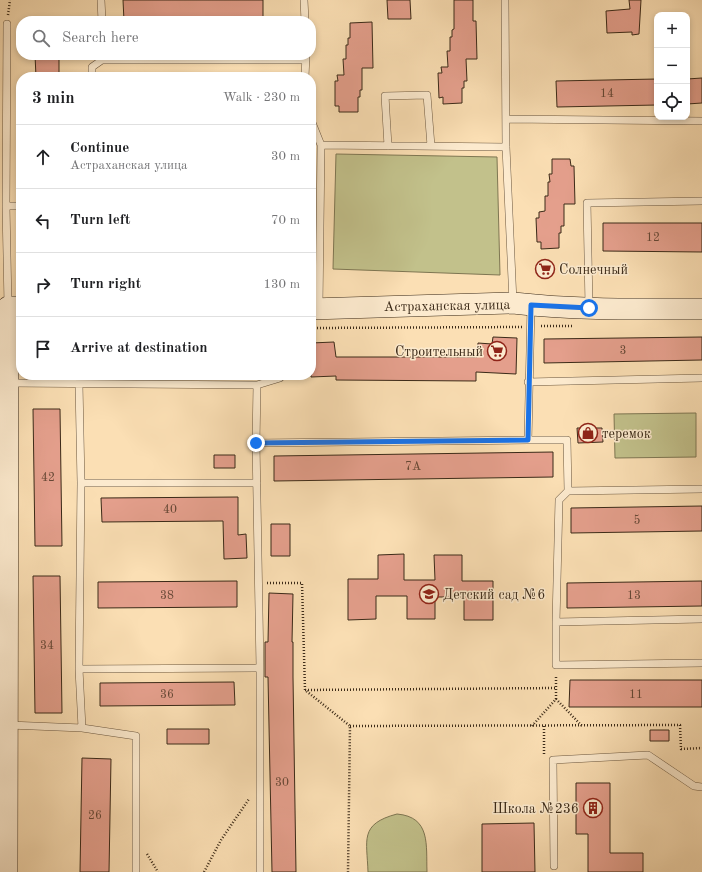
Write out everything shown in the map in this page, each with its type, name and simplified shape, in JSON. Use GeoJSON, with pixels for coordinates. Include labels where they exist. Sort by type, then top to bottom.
{"type":"FeatureCollection","features":[{"type":"Feature","properties":{"kind":"street","name":"Астраханская улица"},"geometry":{"type":"LineString","coordinates":[[316,309],[522,304],[589,308],[702,310]]}},
{"type":"Feature","properties":{"kind":"street"},"geometry":{"type":"LineString","coordinates":[[7,872],[8,383],[14,307]]}},
{"type":"Feature","properties":{"kind":"lane"},"geometry":{"type":"LineString","coordinates":[[102,0],[102,16]]}},
{"type":"Feature","properties":{"kind":"lane"},"geometry":{"type":"LineString","coordinates":[[304,0],[305,16]]}},
{"type":"Feature","properties":{"kind":"lane"},"geometry":{"type":"LineString","coordinates":[[505,0],[506,147],[522,304],[530,326],[528,440]]}},
{"type":"Feature","properties":{"kind":"lane"},"geometry":{"type":"LineString","coordinates":[[7,24],[6,206],[14,307]]}},
{"type":"Feature","properties":{"kind":"lane"},"geometry":{"type":"LineString","coordinates":[[92,72],[92,68],[100,60]]}},
{"type":"Feature","properties":{"kind":"lane"},"geometry":{"type":"LineString","coordinates":[[306,60],[306,72]]}},
{"type":"Feature","properties":{"kind":"lane"},"geometry":{"type":"LineString","coordinates":[[388,146],[386,96],[427,94],[431,146]]}},
{"type":"Feature","properties":{"kind":"lane"},"geometry":{"type":"LineString","coordinates":[[506,119],[702,121]]}},
{"type":"Feature","properties":{"kind":"lane"},"geometry":{"type":"LineString","coordinates":[[316,132],[321,145],[316,282]]}},
{"type":"Feature","properties":{"kind":"lane"},"geometry":{"type":"LineString","coordinates":[[321,145],[506,147]]}},
{"type":"Feature","properties":{"kind":"lane"},"geometry":{"type":"LineString","coordinates":[[589,308],[587,203],[702,201]]}},
{"type":"Feature","properties":{"kind":"lane"},"geometry":{"type":"LineString","coordinates":[[6,206],[16,206]]}},
{"type":"Feature","properties":{"kind":"lane"},"geometry":{"type":"LineString","coordinates":[[528,382],[702,378]]}},
{"type":"Feature","properties":{"kind":"lane"},"geometry":{"type":"LineString","coordinates":[[8,383],[257,385],[273,380]]}},
{"type":"Feature","properties":{"kind":"lane"},"geometry":{"type":"LineString","coordinates":[[79,384],[81,483],[79,670],[82,728]]}},
{"type":"Feature","properties":{"kind":"lane"},"geometry":{"type":"LineString","coordinates":[[257,385],[256,443],[260,668],[260,872]]}},
{"type":"Feature","properties":{"kind":"lane"},"geometry":{"type":"LineString","coordinates":[[256,443],[567,440],[568,491]]}},
{"type":"Feature","properties":{"kind":"lane"},"geometry":{"type":"LineString","coordinates":[[81,483],[257,483]]}},
{"type":"Feature","properties":{"kind":"lane"},"geometry":{"type":"LineString","coordinates":[[702,489],[568,491],[559,500],[556,665],[702,663]]}},
{"type":"Feature","properties":{"kind":"lane"},"geometry":{"type":"LineString","coordinates":[[556,622],[702,619]]}},
{"type":"Feature","properties":{"kind":"lane"},"geometry":{"type":"LineString","coordinates":[[79,670],[260,668]]}},
{"type":"Feature","properties":{"kind":"lane"},"geometry":{"type":"LineString","coordinates":[[7,725],[82,728],[136,736],[136,872]]}},
{"type":"Feature","properties":{"kind":"lane"},"geometry":{"type":"LineString","coordinates":[[554,866],[553,760],[648,756],[694,786],[702,787]]}},
{"type":"Feature","properties":{"kind":"path"},"geometry":{"type":"LineString","coordinates":[[7,24],[10,0]]}},
{"type":"Feature","properties":{"kind":"path"},"geometry":{"type":"LineString","coordinates":[[316,328],[577,326]]}},
{"type":"Feature","properties":{"kind":"path"},"geometry":{"type":"LineString","coordinates":[[259,583],[302,583],[305,690],[350,726],[531,727],[680,725],[681,749],[702,748]]}},
{"type":"Feature","properties":{"kind":"path"},"geometry":{"type":"LineString","coordinates":[[531,727],[556,699],[556,665]]}},
{"type":"Feature","properties":{"kind":"path"},"geometry":{"type":"LineString","coordinates":[[305,690],[556,688]]}},
{"type":"Feature","properties":{"kind":"path"},"geometry":{"type":"LineString","coordinates":[[556,699],[582,726]]}},
{"type":"Feature","properties":{"kind":"path"},"geometry":{"type":"LineString","coordinates":[[348,872],[350,726]]}},
{"type":"Feature","properties":{"kind":"path"},"geometry":{"type":"LineString","coordinates":[[544,726],[544,757],[553,760]]}},
{"type":"Feature","properties":{"kind":"path"},"geometry":{"type":"LineString","coordinates":[[204,872],[221,840],[260,785]]}},
{"type":"Feature","properties":{"kind":"shaded area"},"geometry":{"type":"Polygon","coordinates":[[[336,154],[497,157],[500,275],[333,269],[336,154]]]}},
{"type":"Feature","properties":{"kind":"shaded area"},"geometry":{"type":"Polygon","coordinates":[[[696,413],[696,457],[615,458],[614,414],[696,413]]]}},
{"type":"Feature","properties":{"kind":"shaded area"},"geometry":{"type":"Polygon","coordinates":[[[397,814],[408,816],[416,821],[421,827],[426,843],[427,872],[368,872],[367,842],[371,828],[385,818],[397,814]]]}},
{"type":"Feature","properties":{"kind":"building"},"geometry":{"type":"Polygon","coordinates":[[[123,0],[263,0],[263,16],[124,16],[123,0]]]}},
{"type":"Feature","properties":{"kind":"building"},"geometry":{"type":"Polygon","coordinates":[[[387,0],[410,0],[411,19],[388,19],[387,0]]]}},
{"type":"Feature","properties":{"kind":"building"},"geometry":{"type":"Polygon","coordinates":[[[454,0],[473,0],[473,21],[476,21],[477,59],[466,59],[467,81],[464,81],[464,88],[462,88],[462,103],[443,104],[443,97],[439,98],[438,73],[442,73],[441,67],[448,67],[447,51],[450,51],[450,37],[452,37],[452,30],[454,29],[454,0]]]}},
{"type":"Feature","properties":{"kind":"building"},"geometry":{"type":"Polygon","coordinates":[[[629,0],[641,0],[639,34],[632,35],[632,32],[607,33],[606,11],[630,9],[629,0]]]}},
{"type":"Feature","properties":{"kind":"building"},"geometry":{"type":"Polygon","coordinates":[[[372,22],[373,68],[362,68],[362,90],[360,90],[360,97],[358,97],[358,112],[339,112],[339,106],[335,106],[335,81],[338,81],[337,75],[344,75],[343,59],[346,59],[346,45],[348,45],[348,38],[350,38],[350,23],[372,22]]]}},
{"type":"Feature","properties":{"kind":"building"},"geometry":{"type":"Polygon","coordinates":[[[35,60],[59,60],[59,72],[36,72],[35,60]]]}},
{"type":"Feature","properties":{"kind":"building"},"geometry":{"type":"Polygon","coordinates":[[[702,78],[702,103],[690,104],[690,79],[702,78]]]}},
{"type":"Feature","properties":{"kind":"building"},"geometry":{"type":"Polygon","coordinates":[[[654,79],[654,105],[557,107],[556,81],[654,79]]]}},
{"type":"Feature","properties":{"kind":"building"},"geometry":{"type":"Polygon","coordinates":[[[552,159],[570,159],[571,166],[574,166],[575,204],[564,204],[564,226],[561,226],[561,233],[559,233],[559,248],[541,249],[541,242],[537,242],[536,218],[539,218],[539,212],[545,211],[545,196],[548,196],[548,182],[550,182],[549,174],[552,174],[552,159]]]}},
{"type":"Feature","properties":{"kind":"building"},"geometry":{"type":"Polygon","coordinates":[[[603,223],[702,223],[702,252],[603,251],[603,223]]]}},
{"type":"Feature","properties":{"kind":"building"},"geometry":{"type":"Polygon","coordinates":[[[493,337],[517,338],[516,374],[476,372],[476,381],[336,380],[336,376],[316,377],[316,343],[334,342],[336,357],[477,357],[478,343],[492,344],[493,337]]]}},
{"type":"Feature","properties":{"kind":"building"},"geometry":{"type":"Polygon","coordinates":[[[702,337],[702,360],[544,363],[544,339],[702,337]]]}},
{"type":"Feature","properties":{"kind":"building"},"geometry":{"type":"Polygon","coordinates":[[[33,409],[60,409],[62,546],[35,546],[33,409]]]}},
{"type":"Feature","properties":{"kind":"building"},"geometry":{"type":"Polygon","coordinates":[[[577,428],[602,428],[603,442],[578,443],[577,428]]]}},
{"type":"Feature","properties":{"kind":"building"},"geometry":{"type":"Polygon","coordinates":[[[553,452],[553,477],[274,481],[274,456],[553,452]]]}},
{"type":"Feature","properties":{"kind":"building"},"geometry":{"type":"Polygon","coordinates":[[[214,455],[235,455],[235,468],[214,468],[214,455]]]}},
{"type":"Feature","properties":{"kind":"building"},"geometry":{"type":"Polygon","coordinates":[[[238,497],[238,535],[246,534],[247,558],[224,559],[223,521],[102,522],[101,498],[238,497]]]}},
{"type":"Feature","properties":{"kind":"building"},"geometry":{"type":"Polygon","coordinates":[[[702,506],[702,531],[571,533],[571,508],[702,506]]]}},
{"type":"Feature","properties":{"kind":"building"},"geometry":{"type":"Polygon","coordinates":[[[271,524],[290,524],[290,556],[271,556],[271,524]]]}},
{"type":"Feature","properties":{"kind":"building"},"geometry":{"type":"Polygon","coordinates":[[[404,554],[404,580],[435,580],[434,555],[462,555],[462,581],[493,581],[493,620],[464,620],[464,597],[435,597],[435,619],[407,619],[407,596],[376,596],[376,619],[348,620],[348,579],[378,579],[378,555],[404,554]]]}},
{"type":"Feature","properties":{"kind":"building"},"geometry":{"type":"Polygon","coordinates":[[[33,576],[60,576],[62,713],[35,713],[33,576]]]}},
{"type":"Feature","properties":{"kind":"building"},"geometry":{"type":"Polygon","coordinates":[[[237,581],[237,607],[98,608],[98,582],[237,581]]]}},
{"type":"Feature","properties":{"kind":"building"},"geometry":{"type":"Polygon","coordinates":[[[702,581],[702,606],[567,608],[567,583],[702,581]]]}},
{"type":"Feature","properties":{"kind":"building"},"geometry":{"type":"Polygon","coordinates":[[[269,593],[293,594],[292,642],[296,872],[272,872],[268,677],[265,677],[265,642],[268,642],[269,593]]]}},
{"type":"Feature","properties":{"kind":"building"},"geometry":{"type":"Polygon","coordinates":[[[570,680],[702,680],[702,707],[569,707],[570,680]]]}},
{"type":"Feature","properties":{"kind":"building"},"geometry":{"type":"Polygon","coordinates":[[[234,682],[235,705],[100,706],[100,683],[234,682]]]}},
{"type":"Feature","properties":{"kind":"building"},"geometry":{"type":"Polygon","coordinates":[[[167,729],[209,729],[209,744],[167,744],[167,729]]]}},
{"type":"Feature","properties":{"kind":"building"},"geometry":{"type":"Polygon","coordinates":[[[650,730],[669,730],[669,741],[650,741],[650,730]]]}},
{"type":"Feature","properties":{"kind":"building"},"geometry":{"type":"Polygon","coordinates":[[[82,758],[111,759],[109,872],[80,872],[82,758]]]}},
{"type":"Feature","properties":{"kind":"building","name":"Школа №236"},"geometry":{"type":"Polygon","coordinates":[[[576,783],[610,783],[610,853],[643,853],[643,872],[588,872],[588,834],[576,834],[576,783]]]}},
{"type":"Feature","properties":{"kind":"building","name":"Школа №236"},"geometry":{"type":"Polygon","coordinates":[[[534,823],[535,872],[482,872],[482,824],[534,823]]]}},
{"type":"Feature","properties":{"kind":"place","name":"Солнечный"},"geometry":{"type":"Point","coordinates":[545,269]}},
{"type":"Feature","properties":{"kind":"place","name":"Строительный"},"geometry":{"type":"Point","coordinates":[497,351]}},
{"type":"Feature","properties":{"kind":"place","name":"теремок"},"geometry":{"type":"Point","coordinates":[588,433]}},
{"type":"Feature","properties":{"kind":"place","name":"Детский сад №6"},"geometry":{"type":"Point","coordinates":[429,594]}},
{"type":"Feature","properties":{"kind":"place","name":"Школа №236"},"geometry":{"type":"Point","coordinates":[593,808]}},
{"type":"Feature","properties":{"kind":"route"},"geometry":{"type":"LineString","coordinates":[[256,443],[528,440],[528,382],[531,305],[589,308]]}}]}
